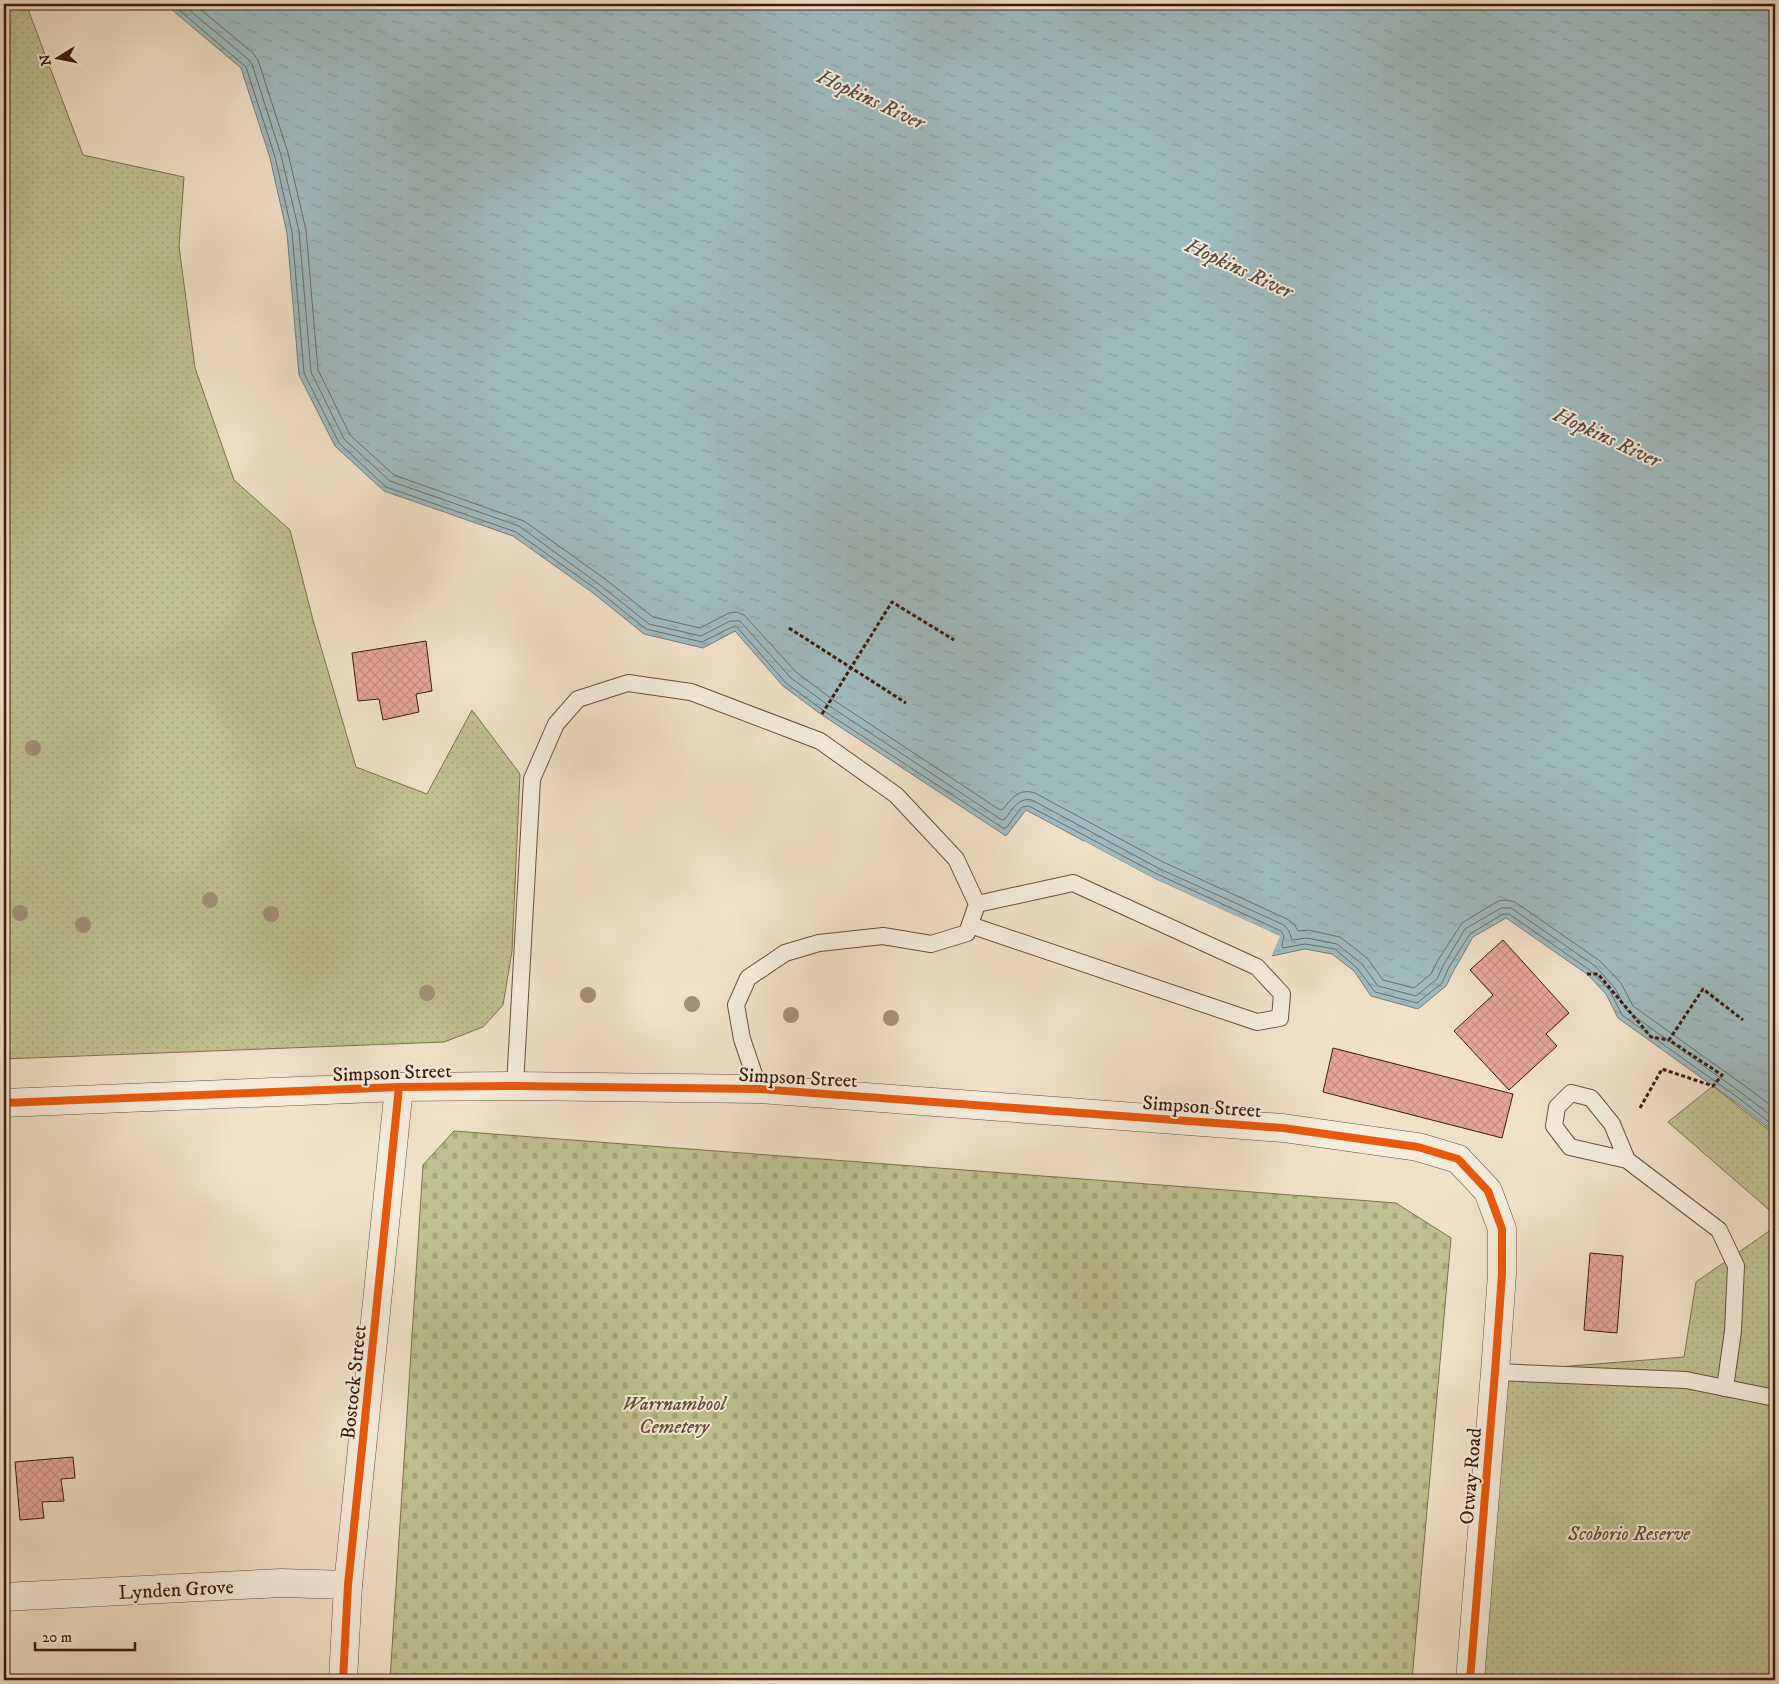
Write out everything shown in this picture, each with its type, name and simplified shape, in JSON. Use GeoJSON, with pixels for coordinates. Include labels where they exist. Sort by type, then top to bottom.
{"type":"FeatureCollection","features":[{"type":"Feature","properties":{"kind":"street","name":"Simpson Street"},"geometry":{"type":"LineString","coordinates":[[4,1103],[399,1087],[515,1086],[758,1090],[1283,1128],[1418,1147],[1458,1159],[1488,1191],[1502,1229],[1502,1274]]}},
{"type":"Feature","properties":{"kind":"street","name":"Bostock Street"},"geometry":{"type":"LineString","coordinates":[[343,1680],[348,1585],[399,1087]]}},
{"type":"Feature","properties":{"kind":"street","name":"Otway Road"},"geometry":{"type":"LineString","coordinates":[[1470,1680],[1502,1274]]}},
{"type":"Feature","properties":{"kind":"street","name":"Lynden Grove"},"geometry":{"type":"LineString","coordinates":[[4,1597],[281,1584],[348,1585]]}},
{"type":"Feature","properties":{"kind":"lane"},"geometry":{"type":"LineString","coordinates":[[515,1086],[532,779],[556,724],[578,699],[628,683],[691,692],[820,741],[896,795],[956,860],[977,904],[967,932],[931,944],[883,936],[819,943],[785,954],[748,978],[736,1005],[742,1039],[758,1090]]}},
{"type":"Feature","properties":{"kind":"lane"},"geometry":{"type":"LineString","coordinates":[[970,925],[1257,1022],[1280,1018],[1282,994],[1257,968],[1073,883],[977,904]]}},
{"type":"Feature","properties":{"kind":"lane"},"geometry":{"type":"LineString","coordinates":[[1627,1160],[1612,1124],[1591,1098],[1571,1093],[1557,1107],[1554,1126],[1570,1147],[1627,1160],[1719,1230],[1736,1266],[1733,1331],[1725,1388]]}},
{"type":"Feature","properties":{"kind":"lane"},"geometry":{"type":"LineString","coordinates":[[1495,1372],[1686,1380],[1775,1398]]}},
{"type":"Feature","properties":{"kind":"path"},"geometry":{"type":"LineString","coordinates":[[822,715],[892,602],[954,640]]}},
{"type":"Feature","properties":{"kind":"path"},"geometry":{"type":"LineString","coordinates":[[789,628],[906,703]]}},
{"type":"Feature","properties":{"kind":"path"},"geometry":{"type":"LineString","coordinates":[[1587,974],[1598,974],[1652,1037],[1669,1040],[1722,1075],[1713,1086],[1662,1069],[1640,1108]]}},
{"type":"Feature","properties":{"kind":"path"},"geometry":{"type":"LineString","coordinates":[[1669,1040],[1703,989],[1743,1020]]}},
{"type":"Feature","properties":{"kind":"green space"},"geometry":{"type":"Polygon","coordinates":[[[4,4],[26,4],[83,155],[184,177],[179,246],[195,368],[234,480],[290,530],[313,620],[356,767],[427,794],[472,710],[520,774],[512,951],[503,1005],[483,1027],[444,1042],[4,1059],[4,4]]]}},
{"type":"Feature","properties":{"kind":"green space"},"geometry":{"type":"Polygon","coordinates":[[[1713,1086],[1775,1135],[1775,1215],[1668,1122],[1713,1086]]]}},
{"type":"Feature","properties":{"kind":"green space","name":"Warrnambool Cemetery"},"geometry":{"type":"Polygon","coordinates":[[[454,1131],[1396,1203],[1451,1238],[1412,1680],[390,1680],[423,1165],[454,1131]]]}},
{"type":"Feature","properties":{"kind":"green space","name":"Scoborio Reserve"},"geometry":{"type":"Polygon","coordinates":[[[1775,1227],[1775,1680],[1470,1680],[1495,1372],[1684,1357],[1696,1282],[1775,1227]]]}},
{"type":"Feature","properties":{"kind":"water","name":"Hopkins River"},"geometry":{"type":"Polygon","coordinates":[[[165,4],[1775,4],[1775,1133],[1741,1106],[1618,1018],[1606,994],[1587,974],[1506,918],[1473,937],[1446,986],[1418,1009],[1371,996],[1354,971],[1332,954],[1305,949],[1272,956],[1279,936],[1155,879],[1026,810],[1006,836],[822,715],[783,686],[735,631],[703,648],[644,634],[593,593],[513,536],[384,491],[335,446],[299,375],[287,233],[270,158],[241,68],[165,4]]]}},
{"type":"Feature","properties":{"kind":"pier"},"geometry":{"type":"Polygon","coordinates":[[[1084,841],[1155,879],[1280,936],[1272,956],[1270,955],[1277,937],[1154,881],[1083,843],[1084,841]]]}},
{"type":"Feature","properties":{"kind":"building"},"geometry":{"type":"Polygon","coordinates":[[[426,641],[432,691],[416,694],[419,712],[383,720],[379,699],[358,701],[352,653],[426,641]]]}},
{"type":"Feature","properties":{"kind":"building"},"geometry":{"type":"Polygon","coordinates":[[[1503,940],[1569,1013],[1546,1034],[1557,1046],[1509,1090],[1454,1031],[1493,995],[1470,970],[1503,940]]]}},
{"type":"Feature","properties":{"kind":"building"},"geometry":{"type":"Polygon","coordinates":[[[1333,1048],[1513,1094],[1502,1138],[1323,1092],[1333,1048]]]}},
{"type":"Feature","properties":{"kind":"building"},"geometry":{"type":"Polygon","coordinates":[[[1590,1253],[1623,1256],[1617,1333],[1584,1330],[1590,1253]]]}},
{"type":"Feature","properties":{"kind":"building"},"geometry":{"type":"Polygon","coordinates":[[[73,1457],[75,1478],[61,1479],[64,1501],[42,1502],[44,1518],[20,1520],[15,1462],[73,1457]]]}},
{"type":"Feature","properties":{"kind":"cycle path"},"geometry":{"type":"LineString","coordinates":[[4,1103],[399,1087],[515,1086],[759,1089],[1283,1128],[1418,1147],[1458,1159],[1488,1191],[1502,1229],[1502,1274],[1470,1680]]}},
{"type":"Feature","properties":{"kind":"cycle path"},"geometry":{"type":"LineString","coordinates":[[343,1680],[348,1585],[399,1087]]}}]}
